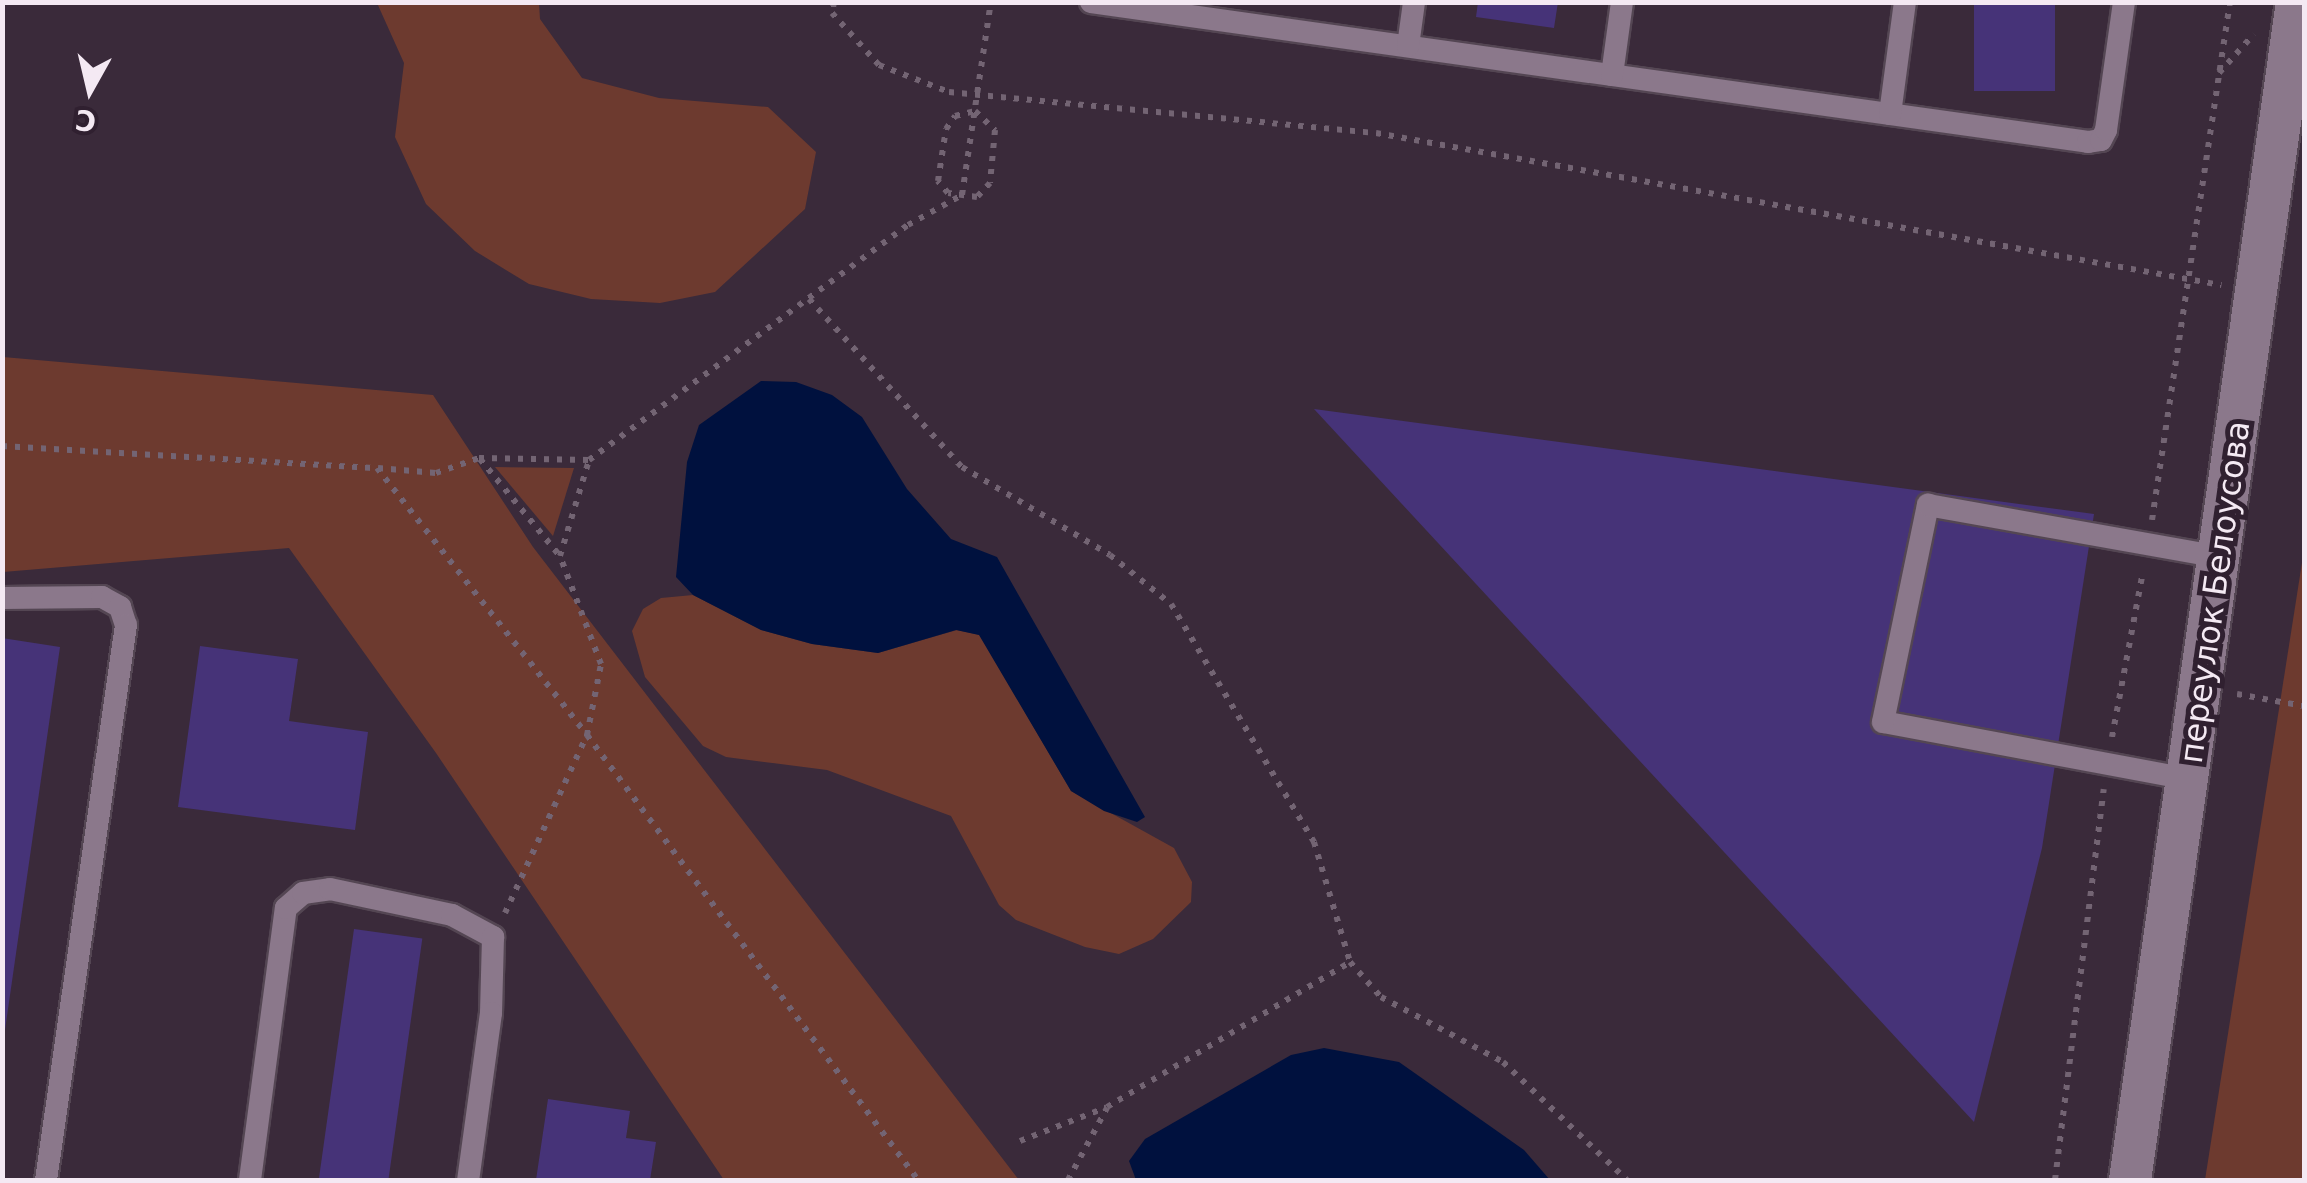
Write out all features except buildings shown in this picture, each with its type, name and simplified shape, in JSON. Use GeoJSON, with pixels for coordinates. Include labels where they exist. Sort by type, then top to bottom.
{"type":"FeatureCollection","features":[{"type":"Feature","properties":{"kind":"street","name":"переулок Белоусова"},"geometry":{"type":"LineString","coordinates":[[2130,1180],[2258,291],[2280,13]]}},
{"type":"Feature","properties":{"kind":"lane"},"geometry":{"type":"LineString","coordinates":[[1090,2],[2101,140],[2124,2]]}},
{"type":"Feature","properties":{"kind":"lane"},"geometry":{"type":"LineString","coordinates":[[1408,46],[1414,2]]}},
{"type":"Feature","properties":{"kind":"lane"},"geometry":{"type":"LineString","coordinates":[[1612,75],[1622,2]]}},
{"type":"Feature","properties":{"kind":"lane"},"geometry":{"type":"LineString","coordinates":[[1890,114],[1906,2]]}},
{"type":"Feature","properties":{"kind":"lane"},"geometry":{"type":"LineString","coordinates":[[2188,779],[1882,722],[1928,505],[2219,557]]}},
{"type":"Feature","properties":{"kind":"lane"},"geometry":{"type":"LineString","coordinates":[[2,598],[102,597],[120,607],[126,625],[46,1180]]}},
{"type":"Feature","properties":{"kind":"lane"},"geometry":{"type":"LineString","coordinates":[[250,1180],[286,908],[303,892],[330,888],[452,915],[494,936],[491,1014],[468,1180]]}},
{"type":"Feature","properties":{"kind":"path"},"geometry":{"type":"LineString","coordinates":[[834,2],[832,13],[879,64],[948,92],[1376,133],[2258,291]]}},
{"type":"Feature","properties":{"kind":"path"},"geometry":{"type":"LineString","coordinates":[[962,195],[991,2]]}},
{"type":"Feature","properties":{"kind":"path"},"geometry":{"type":"LineString","coordinates":[[2055,1180],[2106,764],[2148,545],[2230,2]]}},
{"type":"Feature","properties":{"kind":"path"},"geometry":{"type":"LineString","coordinates":[[2218,74],[2280,13]]}},
{"type":"Feature","properties":{"kind":"path"},"geometry":{"type":"LineString","coordinates":[[974,111],[995,130],[990,183],[977,197],[948,193],[938,181],[946,129],[954,116],[974,111]]}},
{"type":"Feature","properties":{"kind":"path"},"geometry":{"type":"LineString","coordinates":[[560,556],[589,460],[908,225],[962,195]]}},
{"type":"Feature","properties":{"kind":"path"},"geometry":{"type":"LineString","coordinates":[[809,299],[962,466],[1110,555],[1172,604],[1314,842],[1350,962],[1381,997],[1503,1062],[1627,1180]]}},
{"type":"Feature","properties":{"kind":"path"},"geometry":{"type":"LineString","coordinates":[[2,446],[436,473],[480,458],[589,460]]}},
{"type":"Feature","properties":{"kind":"path"},"geometry":{"type":"LineString","coordinates":[[480,458],[560,556],[601,664],[587,735],[494,936]]}},
{"type":"Feature","properties":{"kind":"path"},"geometry":{"type":"LineString","coordinates":[[377,468],[587,735],[918,1180]]}},
{"type":"Feature","properties":{"kind":"path"},"geometry":{"type":"LineString","coordinates":[[2202,687],[2304,706]]}},
{"type":"Feature","properties":{"kind":"path"},"geometry":{"type":"LineString","coordinates":[[1020,1141],[1107,1107],[1350,962]]}},
{"type":"Feature","properties":{"kind":"path"},"geometry":{"type":"LineString","coordinates":[[1068,1180],[1107,1107]]}},
{"type":"Feature","properties":{"kind":"shaded area"},"geometry":{"type":"Polygon","coordinates":[[[377,3],[539,3],[540,19],[582,78],[659,98],[768,107],[816,152],[805,209],[715,292],[660,303],[591,299],[529,284],[475,251],[426,204],[395,137],[404,63],[377,3]]]}},
{"type":"Feature","properties":{"kind":"shaded area"},"geometry":{"type":"Polygon","coordinates":[[[3,357],[433,395],[533,547],[1019,1180],[724,1180],[436,753],[289,548],[3,572],[3,357]]]}},
{"type":"Feature","properties":{"kind":"shaded area"},"geometry":{"type":"Polygon","coordinates":[[[495,467],[574,468],[553,536],[495,467]]]}},
{"type":"Feature","properties":{"kind":"shaded area"},"geometry":{"type":"Polygon","coordinates":[[[2304,550],[2304,1180],[2205,1180],[2304,550]]]}},
{"type":"Feature","properties":{"kind":"shaded area"},"geometry":{"type":"Polygon","coordinates":[[[693,595],[761,630],[812,644],[878,653],[957,630],[980,635],[1071,791],[1174,848],[1192,882],[1191,902],[1153,939],[1119,954],[1085,947],[1016,920],[999,905],[951,816],[827,770],[726,757],[703,746],[645,677],[632,631],[643,609],[661,598],[693,595]]]}},
{"type":"Feature","properties":{"kind":"water"},"geometry":{"type":"Polygon","coordinates":[[[761,381],[796,382],[832,395],[862,417],[907,489],[951,539],[997,557],[1145,817],[1137,822],[1104,811],[1071,791],[979,635],[956,630],[878,653],[812,644],[761,630],[693,595],[676,577],[687,462],[699,425],[761,381]]]}},
{"type":"Feature","properties":{"kind":"water"},"geometry":{"type":"Polygon","coordinates":[[[1324,1048],[1399,1062],[1524,1150],[1550,1180],[1136,1180],[1129,1161],[1145,1139],[1291,1055],[1324,1048]]]}}]}
